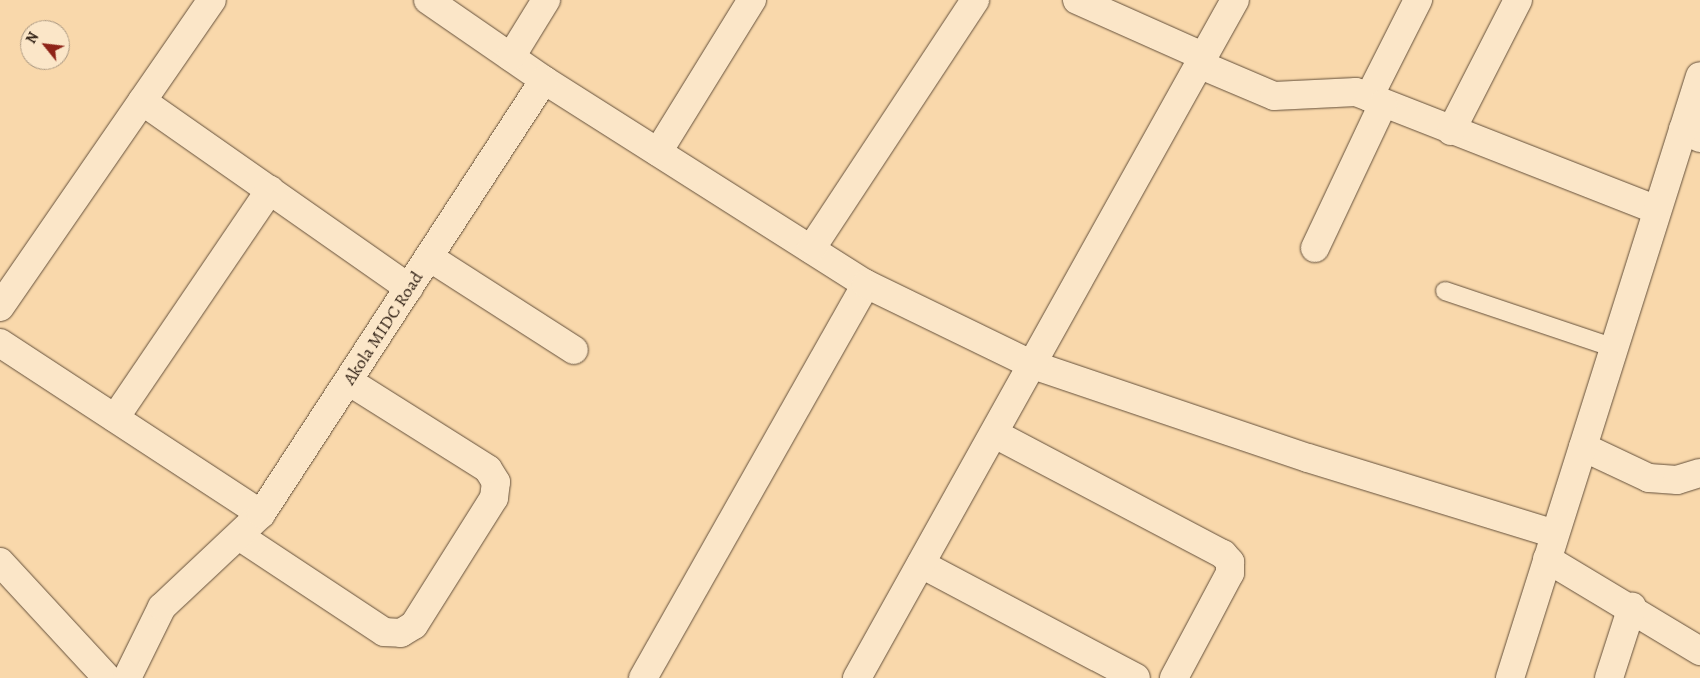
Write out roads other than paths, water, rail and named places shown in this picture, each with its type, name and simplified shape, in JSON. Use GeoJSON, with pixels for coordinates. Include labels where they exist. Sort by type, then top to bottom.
{"type":"FeatureCollection","features":[{"type":"Feature","properties":{"kind":"street"},"geometry":{"type":"LineString","coordinates":[[0,307],[212,0]]}},
{"type":"Feature","properties":{"kind":"street"},"geometry":{"type":"LineString","coordinates":[[428,0],[544,80],[866,284],[1033,365],[1308,458],[1555,534]]}},
{"type":"Feature","properties":{"kind":"street"},"geometry":{"type":"LineString","coordinates":[[511,57],[546,0]]}},
{"type":"Feature","properties":{"kind":"street"},"geometry":{"type":"LineString","coordinates":[[658,152],[752,0]]}},
{"type":"Feature","properties":{"kind":"street"},"geometry":{"type":"LineString","coordinates":[[811,249],[975,0]]}},
{"type":"Feature","properties":{"kind":"street"},"geometry":{"type":"LineString","coordinates":[[1077,0],[1274,96],[1341,90],[1376,101],[1657,210]]}},
{"type":"Feature","properties":{"kind":"street"},"geometry":{"type":"LineString","coordinates":[[857,678],[1203,61],[1235,0]]}},
{"type":"Feature","properties":{"kind":"street"},"geometry":{"type":"LineString","coordinates":[[1315,248],[1418,0]]}},
{"type":"Feature","properties":{"kind":"street"},"geometry":{"type":"LineString","coordinates":[[1451,131],[1518,0]]}},
{"type":"Feature","properties":{"kind":"street"},"geometry":{"type":"LineString","coordinates":[[1510,678],[1657,210],[1692,134],[1700,76]]}},
{"type":"Feature","properties":{"kind":"street","name":"Akola MIDC Road"},"geometry":{"type":"LineString","coordinates":[[128,678],[162,607],[261,514],[544,80]]}},
{"type":"Feature","properties":{"kind":"street"},"geometry":{"type":"LineString","coordinates":[[142,101],[409,288]]}},
{"type":"Feature","properties":{"kind":"street"},"geometry":{"type":"LineString","coordinates":[[115,418],[270,190]]}},
{"type":"Feature","properties":{"kind":"street"},"geometry":{"type":"LineString","coordinates":[[429,257],[574,350]]}},
{"type":"Feature","properties":{"kind":"street"},"geometry":{"type":"LineString","coordinates":[[643,678],[866,284]]}},
{"type":"Feature","properties":{"kind":"street"},"geometry":{"type":"LineString","coordinates":[[0,343],[261,514]]}},
{"type":"Feature","properties":{"kind":"street"},"geometry":{"type":"LineString","coordinates":[[239,536],[384,632],[401,633],[414,625],[494,498],[496,482],[488,469],[348,381]]}},
{"type":"Feature","properties":{"kind":"street"},"geometry":{"type":"LineString","coordinates":[[995,434],[1223,554],[1230,562],[1230,573],[1174,678]]}},
{"type":"Feature","properties":{"kind":"street"},"geometry":{"type":"LineString","coordinates":[[1583,447],[1649,478],[1677,480],[1700,473]]}},
{"type":"Feature","properties":{"kind":"street"},"geometry":{"type":"LineString","coordinates":[[1547,560],[1632,606],[1700,652]]}},
{"type":"Feature","properties":{"kind":"street"},"geometry":{"type":"LineString","coordinates":[[0,562],[107,678]]}},
{"type":"Feature","properties":{"kind":"street"},"geometry":{"type":"LineString","coordinates":[[921,564],[1136,678]]}},
{"type":"Feature","properties":{"kind":"street"},"geometry":{"type":"LineString","coordinates":[[1609,678],[1632,606]]}},
{"type":"Feature","properties":{"kind":"lane"},"geometry":{"type":"LineString","coordinates":[[1445,291],[1614,348]]}}]}
